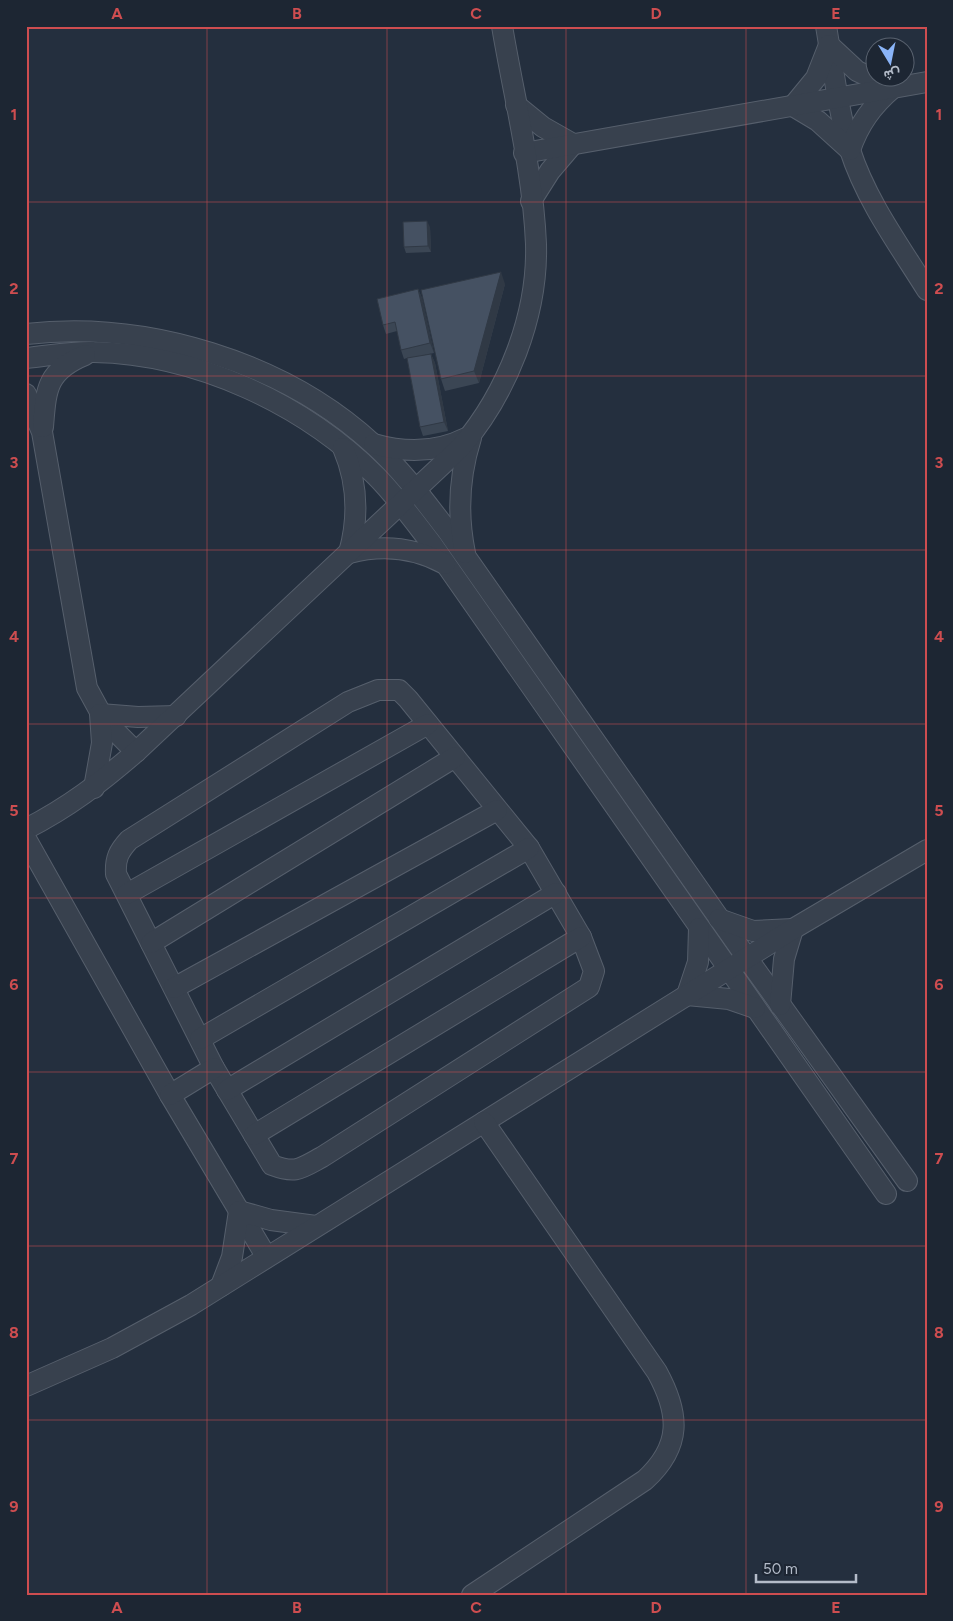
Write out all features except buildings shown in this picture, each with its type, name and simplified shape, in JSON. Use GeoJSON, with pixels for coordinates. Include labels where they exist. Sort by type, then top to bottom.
{"type":"FeatureCollection","features":[{"type":"Feature","properties":{"kind":"lane"},"geometry":{"type":"LineString","coordinates":[[26,829],[63,810],[94,788],[176,716],[417,490],[472,435],[499,392],[527,320],[534,279],[536,245],[524,153],[502,26]]}},
{"type":"Feature","properties":{"kind":"lane"},"geometry":{"type":"LineString","coordinates":[[828,35],[857,71],[866,75]]}},
{"type":"Feature","properties":{"kind":"lane"},"geometry":{"type":"LineString","coordinates":[[828,35],[850,150],[859,174],[879,212],[927,290]]}},
{"type":"Feature","properties":{"kind":"lane"},"geometry":{"type":"LineString","coordinates":[[793,106],[816,78],[828,35]]}},
{"type":"Feature","properties":{"kind":"lane"},"geometry":{"type":"LineString","coordinates":[[524,153],[893,88]]}},
{"type":"Feature","properties":{"kind":"lane"},"geometry":{"type":"LineString","coordinates":[[850,150],[862,122],[876,104],[893,88]]}},
{"type":"Feature","properties":{"kind":"lane"},"geometry":{"type":"LineString","coordinates":[[516,105],[543,127],[573,144]]}},
{"type":"Feature","properties":{"kind":"lane"},"geometry":{"type":"LineString","coordinates":[[793,106],[818,121],[850,150]]}},
{"type":"Feature","properties":{"kind":"lane"},"geometry":{"type":"LineString","coordinates":[[531,201],[550,171],[573,144]]}},
{"type":"Feature","properties":{"kind":"lane"},"geometry":{"type":"LineString","coordinates":[[26,334],[69,331],[128,334],[187,345],[241,364],[289,386],[338,415],[374,444],[417,490],[466,557],[746,958],[906,1181]]}},
{"type":"Feature","properties":{"kind":"lane"},"geometry":{"type":"LineString","coordinates":[[26,358],[94,352],[165,360],[216,375],[285,407],[319,428],[343,446],[376,476],[400,504],[446,565],[886,1194]]}},
{"type":"Feature","properties":{"kind":"lane"},"geometry":{"type":"LineString","coordinates":[[42,432],[46,391],[54,377],[74,360],[94,352]]}},
{"type":"Feature","properties":{"kind":"lane"},"geometry":{"type":"LineString","coordinates":[[26,394],[42,432],[84,674],[90,695],[100,714],[136,752]]}},
{"type":"Feature","properties":{"kind":"lane"},"geometry":{"type":"LineString","coordinates":[[374,444],[388,448],[417,451],[445,446],[472,435]]}},
{"type":"Feature","properties":{"kind":"lane"},"geometry":{"type":"LineString","coordinates":[[466,557],[460,522],[460,487],[472,435]]}},
{"type":"Feature","properties":{"kind":"lane"},"geometry":{"type":"LineString","coordinates":[[343,446],[353,476],[356,507],[353,538],[349,553]]}},
{"type":"Feature","properties":{"kind":"lane"},"geometry":{"type":"LineString","coordinates":[[349,553],[373,548],[397,548],[423,554],[446,565]]}},
{"type":"Feature","properties":{"kind":"lane"},"geometry":{"type":"LineString","coordinates":[[378,690],[399,690],[428,724],[529,848],[581,937],[594,971],[589,987],[322,1156],[303,1167],[288,1171],[272,1165],[214,1068],[116,874],[116,861],[129,840],[348,702],[378,690]]}},
{"type":"Feature","properties":{"kind":"lane"},"geometry":{"type":"LineString","coordinates":[[100,714],[138,717],[176,716]]}},
{"type":"Feature","properties":{"kind":"lane"},"geometry":{"type":"LineString","coordinates":[[94,788],[102,743],[100,714]]}},
{"type":"Feature","properties":{"kind":"lane"},"geometry":{"type":"LineString","coordinates":[[126,894],[428,724]]}},
{"type":"Feature","properties":{"kind":"lane"},"geometry":{"type":"LineString","coordinates":[[151,943],[455,757]]}},
{"type":"Feature","properties":{"kind":"lane"},"geometry":{"type":"LineString","coordinates":[[174,988],[498,810]]}},
{"type":"Feature","properties":{"kind":"lane"},"geometry":{"type":"LineString","coordinates":[[26,839],[170,1095],[266,1256]]}},
{"type":"Feature","properties":{"kind":"lane"},"geometry":{"type":"LineString","coordinates":[[200,1039],[529,848]]}},
{"type":"Feature","properties":{"kind":"lane"},"geometry":{"type":"LineString","coordinates":[[26,1386],[112,1348],[221,1286],[266,1256],[728,969],[927,850]]}},
{"type":"Feature","properties":{"kind":"lane"},"geometry":{"type":"LineString","coordinates":[[227,1090],[556,893]]}},
{"type":"Feature","properties":{"kind":"lane"},"geometry":{"type":"LineString","coordinates":[[719,919],[753,931],[793,929]]}},
{"type":"Feature","properties":{"kind":"lane"},"geometry":{"type":"LineString","coordinates":[[687,995],[698,962],[700,928]]}},
{"type":"Feature","properties":{"kind":"lane"},"geometry":{"type":"LineString","coordinates":[[780,1005],[784,959],[793,929]]}},
{"type":"Feature","properties":{"kind":"lane"},"geometry":{"type":"LineString","coordinates":[[254,1135],[581,937]]}},
{"type":"Feature","properties":{"kind":"lane"},"geometry":{"type":"LineString","coordinates":[[687,995],[729,999],[755,1008]]}},
{"type":"Feature","properties":{"kind":"lane"},"geometry":{"type":"LineString","coordinates":[[170,1095],[214,1068]]}},
{"type":"Feature","properties":{"kind":"lane"},"geometry":{"type":"LineString","coordinates":[[472,1595],[645,1480],[659,1466],[668,1451],[673,1433],[670,1396],[657,1372],[484,1122]]}},
{"type":"Feature","properties":{"kind":"lane"},"geometry":{"type":"LineString","coordinates":[[239,1211],[272,1220],[316,1226]]}},
{"type":"Feature","properties":{"kind":"lane"},"geometry":{"type":"LineString","coordinates":[[221,1286],[232,1257],[239,1211]]}}]}
